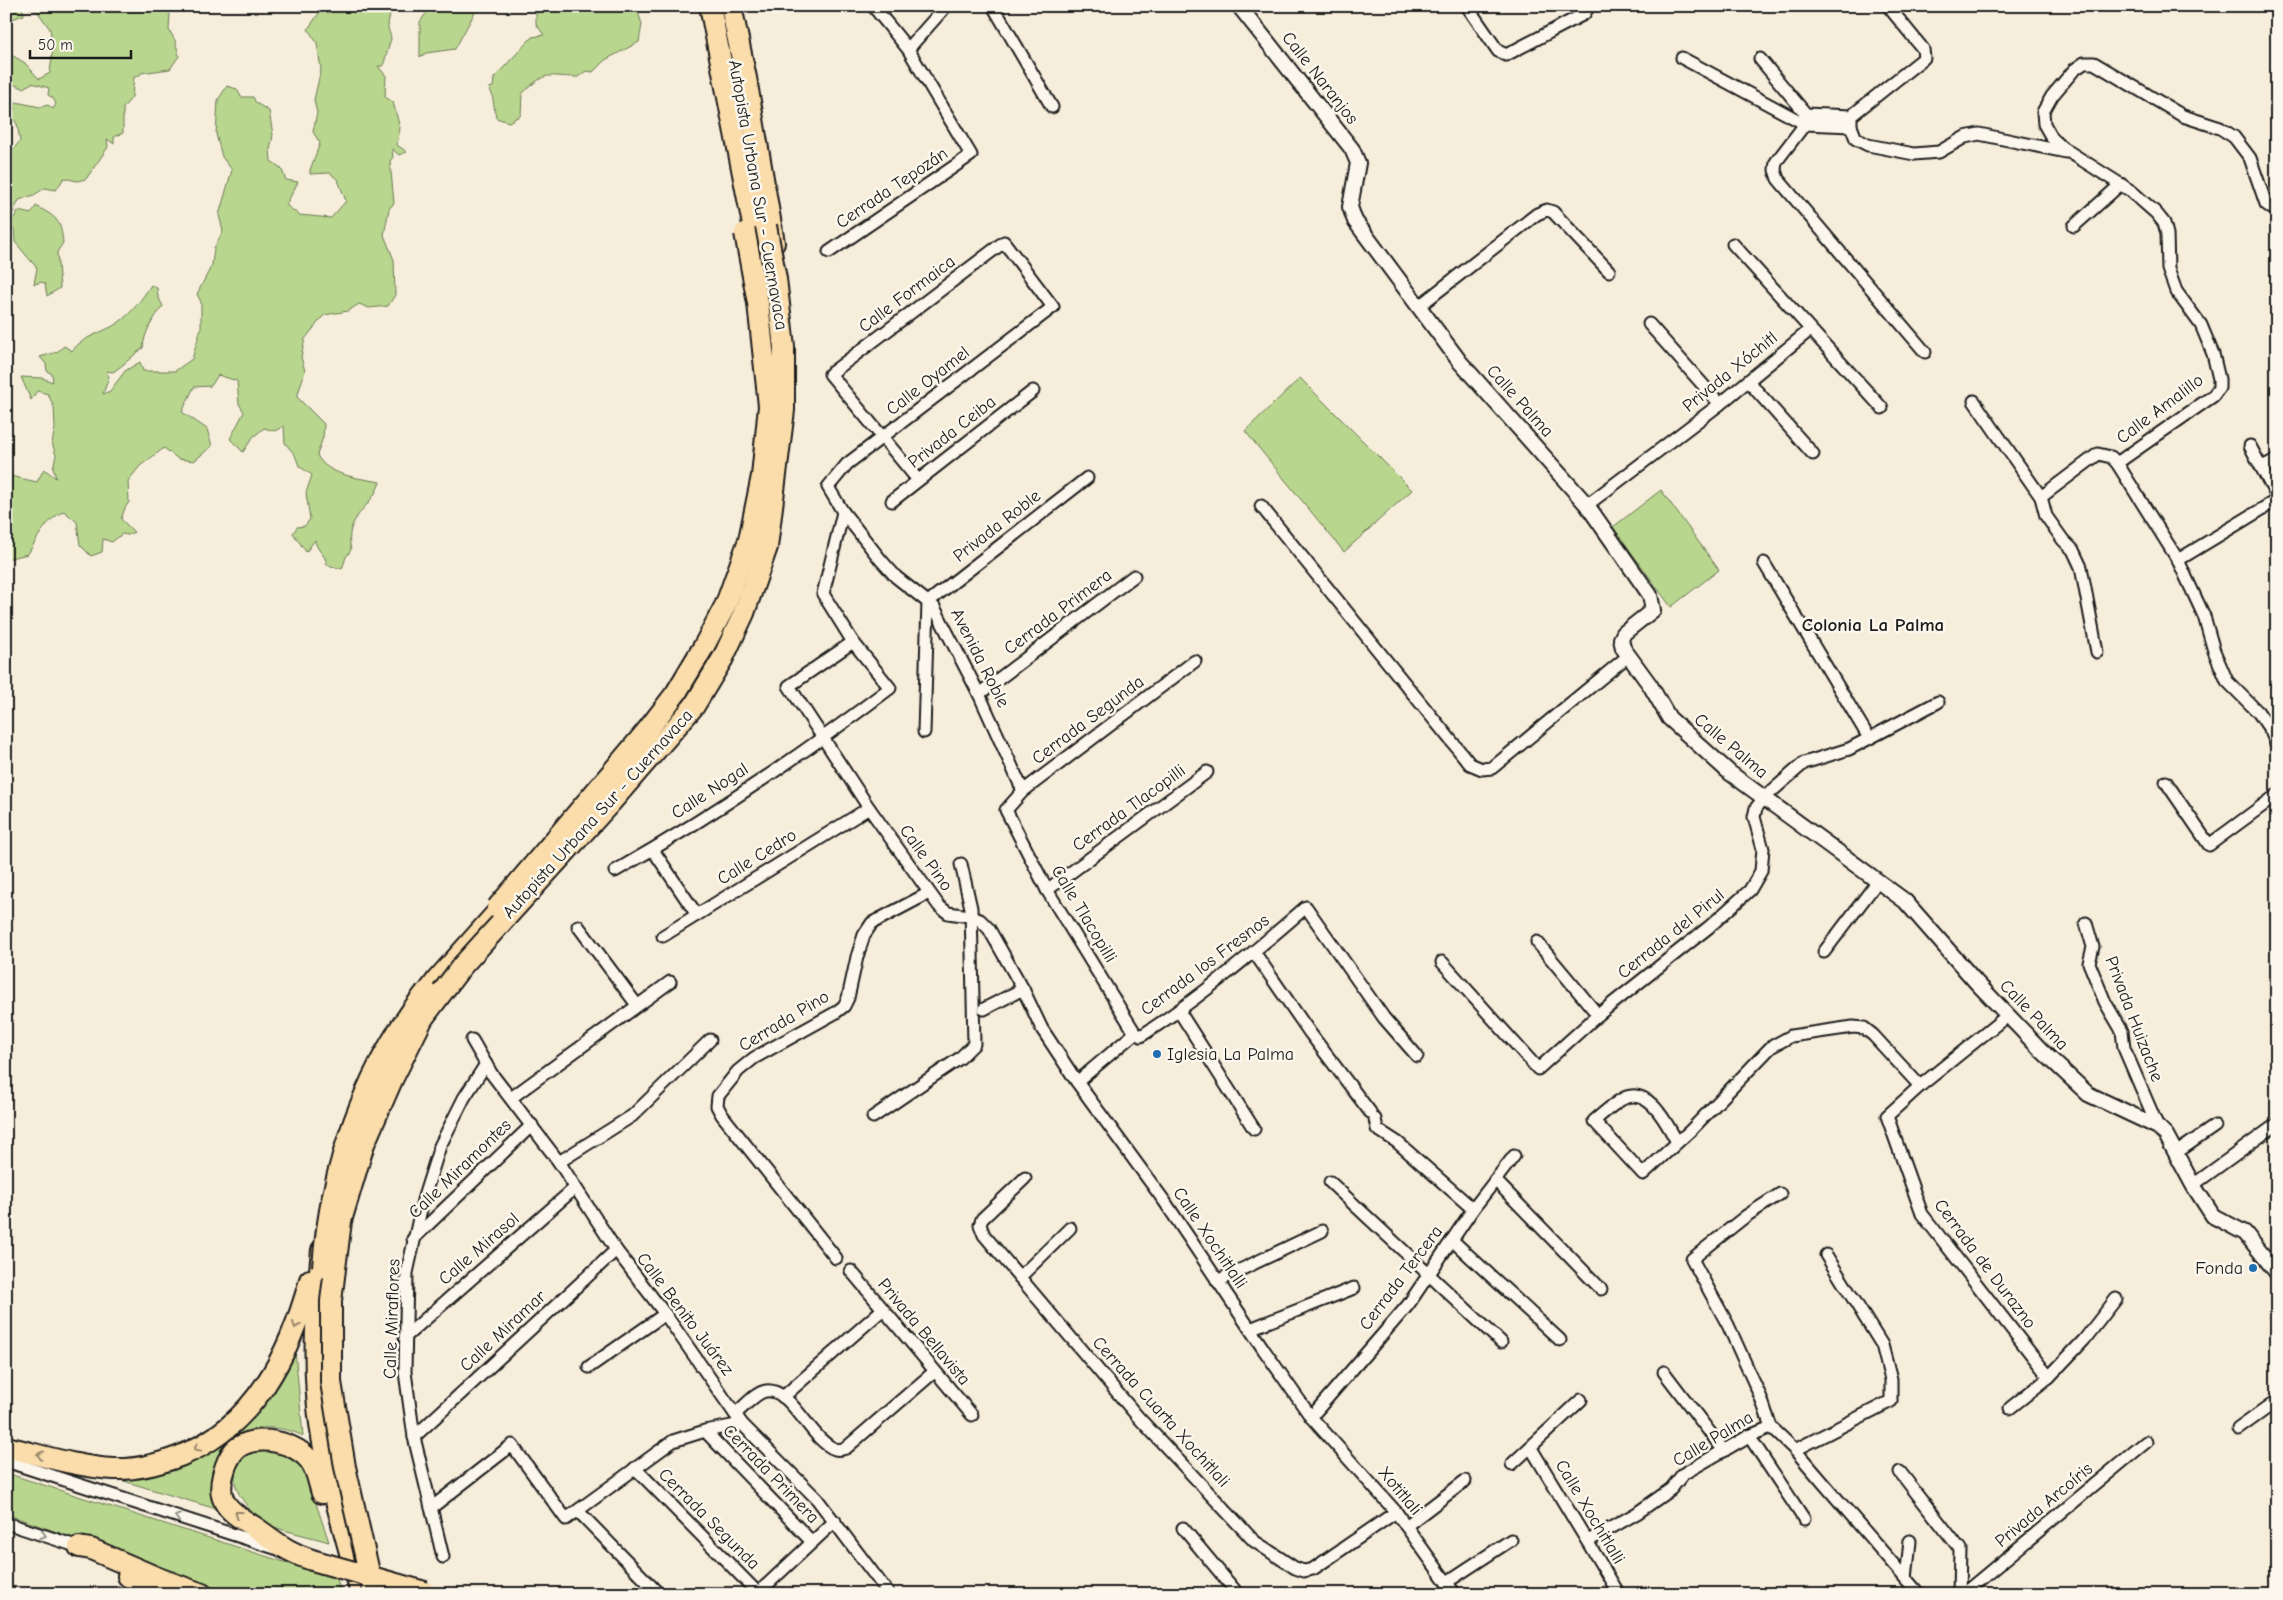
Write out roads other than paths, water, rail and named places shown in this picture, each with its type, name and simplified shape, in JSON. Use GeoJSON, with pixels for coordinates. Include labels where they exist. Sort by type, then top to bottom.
{"type":"FeatureCollection","features":[{"type":"Feature","properties":{"kind":"highway","name":"Autopista Urbana Sur - Cuernavaca"},"geometry":{"type":"LineString","coordinates":[[365,1594],[330,1461],[320,1380],[318,1340],[326,1227],[348,1142],[376,1068],[412,1010],[452,960],[646,732],[676,693],[726,604],[749,540],[762,476],[769,406],[758,303],[703,6]]}},
{"type":"Feature","properties":{"kind":"highway"},"geometry":{"type":"LineString","coordinates":[[6,1447],[84,1466],[115,1469],[138,1468],[165,1462],[194,1450],[224,1432],[246,1411],[264,1388],[282,1357],[304,1300],[351,1136],[369,1088],[412,1014],[437,980],[581,817],[665,717],[690,680],[713,635],[725,609],[739,568],[764,478],[774,414],[771,323],[742,161],[710,6]]}},
{"type":"Feature","properties":{"kind":"highway","name":"Autopista Urbana Sur - Cuernavaca"},"geometry":{"type":"LineString","coordinates":[[374,1594],[345,1468],[331,1382],[332,1301],[341,1221],[364,1144],[392,1080],[423,1018],[445,988],[462,966],[612,801],[694,706],[723,658],[744,613],[767,547],[784,410],[784,347],[776,280],[725,6]]}},
{"type":"Feature","properties":{"kind":"highway"},"geometry":{"type":"LineString","coordinates":[[385,1594],[351,1467],[341,1417],[334,1363],[336,1314],[342,1258],[359,1173],[374,1128],[407,1057],[426,1025],[462,974],[636,780],[700,696],[718,666],[739,623],[755,585],[774,528],[789,440],[792,402],[790,337],[746,78],[731,6]]}},
{"type":"Feature","properties":{"kind":"highway"},"geometry":{"type":"LineString","coordinates":[[324,1227],[316,1314],[315,1370],[320,1424],[328,1470],[361,1594]]}},
{"type":"Feature","properties":{"kind":"highway"},"geometry":{"type":"LineString","coordinates":[[349,1547],[342,1542],[337,1534],[312,1464],[307,1457],[285,1443],[272,1440],[242,1445],[234,1450],[221,1481],[224,1501],[236,1513],[291,1554],[428,1593]]}},
{"type":"Feature","properties":{"kind":"highway"},"geometry":{"type":"LineString","coordinates":[[79,1547],[156,1594]]}},
{"type":"Feature","properties":{"kind":"highway"},"geometry":{"type":"LineString","coordinates":[[79,1547],[90,1549],[158,1578],[202,1594]]}},
{"type":"Feature","properties":{"kind":"street","name":"Cerrada Tepozán"},"geometry":{"type":"LineString","coordinates":[[829,252],[971,155],[908,49],[873,6]]}},
{"type":"Feature","properties":{"kind":"street"},"geometry":{"type":"LineString","coordinates":[[908,49],[946,6]]}},
{"type":"Feature","properties":{"kind":"street"},"geometry":{"type":"LineString","coordinates":[[993,6],[1052,107]]}},
{"type":"Feature","properties":{"kind":"street","name":"Calle Naranjos"},"geometry":{"type":"LineString","coordinates":[[1240,6],[1352,149]]}},
{"type":"Feature","properties":{"kind":"street"},"geometry":{"type":"LineString","coordinates":[[1467,6],[1498,51],[1506,55],[1584,14],[1589,6]]}},
{"type":"Feature","properties":{"kind":"street"},"geometry":{"type":"LineString","coordinates":[[1682,58],[1805,124],[1851,121],[1924,58],[1923,48],[1888,6]]}},
{"type":"Feature","properties":{"kind":"street"},"geometry":{"type":"LineString","coordinates":[[1760,59],[1806,114],[1851,121]]}},
{"type":"Feature","properties":{"kind":"street","name":"Calle Amalillo"},"geometry":{"type":"LineString","coordinates":[[2277,212],[2266,204],[2250,158],[2234,137],[2220,128],[2183,116],[2094,63],[2084,63],[2074,70],[2052,96],[2042,112],[2044,124],[2052,138],[2063,148],[2121,184],[2156,213],[2164,223],[2167,234],[2168,269],[2176,290],[2201,325],[2213,354],[2219,379],[2218,388],[2213,396],[2117,463],[2178,560],[2204,616],[2214,651],[2228,681],[2258,712],[2271,731],[2277,746]]}},
{"type":"Feature","properties":{"kind":"street"},"geometry":{"type":"LineString","coordinates":[[1851,121],[1856,139],[1868,146],[1914,154],[1939,152],[1964,137],[1979,134],[2075,154]]}},
{"type":"Feature","properties":{"kind":"street"},"geometry":{"type":"LineString","coordinates":[[1805,124],[1776,162],[1775,170],[1778,179],[1925,352]]}},
{"type":"Feature","properties":{"kind":"street","name":"Calle Palma"},"geometry":{"type":"LineString","coordinates":[[1352,149],[1358,163],[1350,207],[1355,221],[1460,362],[1587,505],[1653,602],[1653,610],[1624,633],[1621,639],[1623,648],[1650,685],[1670,718],[1730,773],[1905,901],[2040,1050],[2088,1094],[2158,1127],[2166,1134],[2193,1185],[2213,1216],[2245,1233],[2277,1273]]}},
{"type":"Feature","properties":{"kind":"street"},"geometry":{"type":"LineString","coordinates":[[2074,226],[2121,184]]}},
{"type":"Feature","properties":{"kind":"street"},"geometry":{"type":"LineString","coordinates":[[1418,307],[1537,214],[1546,210],[1553,212],[1609,271]]}},
{"type":"Feature","properties":{"kind":"street","name":"Calle Formaica"},"geometry":{"type":"LineString","coordinates":[[883,437],[830,374],[1004,242],[1053,307]]}},
{"type":"Feature","properties":{"kind":"street"},"geometry":{"type":"LineString","coordinates":[[1733,244],[1882,408]]}},
{"type":"Feature","properties":{"kind":"street","name":"Calle Oyamel"},"geometry":{"type":"LineString","coordinates":[[828,487],[847,464],[1053,307]]}},
{"type":"Feature","properties":{"kind":"street"},"geometry":{"type":"LineString","coordinates":[[1649,324],[1720,404]]}},
{"type":"Feature","properties":{"kind":"street","name":"Privada Xóchitl"},"geometry":{"type":"LineString","coordinates":[[1587,505],[1720,404],[1810,330]]}},
{"type":"Feature","properties":{"kind":"street"},"geometry":{"type":"LineString","coordinates":[[1748,381],[1813,454]]}},
{"type":"Feature","properties":{"kind":"street","name":"Privada Ceiba"},"geometry":{"type":"LineString","coordinates":[[892,501],[1033,391]]}},
{"type":"Feature","properties":{"kind":"street"},"geometry":{"type":"LineString","coordinates":[[1974,401],[2041,497],[2046,516],[2063,540],[2073,550],[2081,567],[2097,652]]}},
{"type":"Feature","properties":{"kind":"street"},"geometry":{"type":"LineString","coordinates":[[883,437],[918,480]]}},
{"type":"Feature","properties":{"kind":"street"},"geometry":{"type":"LineString","coordinates":[[2250,446],[2277,497]]}},
{"type":"Feature","properties":{"kind":"street"},"geometry":{"type":"LineString","coordinates":[[2041,497],[2098,454],[2111,457],[2117,463]]}},
{"type":"Feature","properties":{"kind":"street"},"geometry":{"type":"LineString","coordinates":[[2262,467],[2277,459]]}},
{"type":"Feature","properties":{"kind":"street","name":"Privada Roble"},"geometry":{"type":"LineString","coordinates":[[928,602],[1087,478]]}},
{"type":"Feature","properties":{"kind":"street","name":"Avenida Roble"},"geometry":{"type":"LineString","coordinates":[[828,487],[843,512],[896,576],[934,607],[980,694],[1023,791]]}},
{"type":"Feature","properties":{"kind":"street"},"geometry":{"type":"LineString","coordinates":[[2178,560],[2277,500]]}},
{"type":"Feature","properties":{"kind":"street"},"geometry":{"type":"LineString","coordinates":[[1261,506],[1470,764],[1482,769],[1492,768],[1628,656]]}},
{"type":"Feature","properties":{"kind":"street"},"geometry":{"type":"LineString","coordinates":[[843,512],[823,594],[852,642]]}},
{"type":"Feature","properties":{"kind":"street"},"geometry":{"type":"LineString","coordinates":[[1764,563],[1869,738]]}},
{"type":"Feature","properties":{"kind":"street","name":"Cerrada Primera"},"geometry":{"type":"LineString","coordinates":[[980,694],[1134,576]]}},
{"type":"Feature","properties":{"kind":"street"},"geometry":{"type":"LineString","coordinates":[[924,732],[928,602]]}},
{"type":"Feature","properties":{"kind":"street","name":"Calle Pino"},"geometry":{"type":"LineString","coordinates":[[852,642],[789,686],[929,894],[948,913],[970,916],[980,920],[988,928],[1023,989],[1042,1029],[1077,1082]]}},
{"type":"Feature","properties":{"kind":"street","name":"Calle Nogal"},"geometry":{"type":"LineString","coordinates":[[616,871],[654,850],[823,739],[890,688],[852,642]]}},
{"type":"Feature","properties":{"kind":"street","name":"Cerrada Segunda"},"geometry":{"type":"LineString","coordinates":[[1006,810],[1023,791],[1195,661]]}},
{"type":"Feature","properties":{"kind":"street"},"geometry":{"type":"LineString","coordinates":[[1764,798],[1804,763],[1849,749],[1938,702]]}},
{"type":"Feature","properties":{"kind":"street","name":"Cerrada Tlacopilli"},"geometry":{"type":"LineString","coordinates":[[1047,890],[1207,772]]}},
{"type":"Feature","properties":{"kind":"street"},"geometry":{"type":"LineString","coordinates":[[2166,782],[2209,845],[2277,795]]}},
{"type":"Feature","properties":{"kind":"street","name":"Cerrada del Pirul"},"geometry":{"type":"LineString","coordinates":[[1442,962],[1538,1069],[1598,1015],[1710,927],[1750,890],[1762,866],[1763,849],[1754,817],[1756,808],[1764,798]]}},
{"type":"Feature","properties":{"kind":"street","name":"Calle Cedro"},"geometry":{"type":"LineString","coordinates":[[663,936],[870,808]]}},
{"type":"Feature","properties":{"kind":"street","name":"Calle Tlacopilli"},"geometry":{"type":"LineString","coordinates":[[1006,810],[1047,890],[1135,1033]]}},
{"type":"Feature","properties":{"kind":"street"},"geometry":{"type":"LineString","coordinates":[[654,850],[697,915]]}},
{"type":"Feature","properties":{"kind":"street"},"geometry":{"type":"LineString","coordinates":[[873,1117],[960,1058],[974,1044],[971,908],[961,864]]}},
{"type":"Feature","properties":{"kind":"street"},"geometry":{"type":"LineString","coordinates":[[1824,952],[1878,881]]}},
{"type":"Feature","properties":{"kind":"street","name":"Cerrada Pino"},"geometry":{"type":"LineString","coordinates":[[836,1258],[722,1115],[717,1106],[718,1096],[738,1071],[754,1058],[835,1013],[844,1006],[848,998],[864,935],[872,923],[929,894]]}},
{"type":"Feature","properties":{"kind":"street","name":"Cerrada los Fresnos"},"geometry":{"type":"LineString","coordinates":[[1077,1082],[1135,1033],[1141,1036],[1180,1011],[1254,952],[1306,907],[1384,1018],[1417,1056]]}},
{"type":"Feature","properties":{"kind":"street","name":"Privada Huizache"},"geometry":{"type":"LineString","coordinates":[[2086,923],[2093,947],[2089,963],[2105,1002],[2122,1031],[2124,1048],[2158,1127]]}},
{"type":"Feature","properties":{"kind":"street"},"geometry":{"type":"LineString","coordinates":[[578,926],[638,1005]]}},
{"type":"Feature","properties":{"kind":"street"},"geometry":{"type":"LineString","coordinates":[[1537,942],[1598,1015]]}},
{"type":"Feature","properties":{"kind":"street"},"geometry":{"type":"LineString","coordinates":[[1254,952],[1310,1033],[1372,1116],[1377,1129],[1397,1142],[1473,1209]]}},
{"type":"Feature","properties":{"kind":"street"},"geometry":{"type":"LineString","coordinates":[[511,1098],[670,982]]}},
{"type":"Feature","properties":{"kind":"street"},"geometry":{"type":"LineString","coordinates":[[984,1008],[1023,989]]}},
{"type":"Feature","properties":{"kind":"street"},"geometry":{"type":"LineString","coordinates":[[1180,1011],[1254,1129]]}},
{"type":"Feature","properties":{"kind":"street","name":"Cerrada de Durazno"},"geometry":{"type":"LineString","coordinates":[[2008,1015],[1920,1086],[1887,1116],[1922,1214],[2048,1377]]}},
{"type":"Feature","properties":{"kind":"street"},"geometry":{"type":"LineString","coordinates":[[1677,1142],[1657,1108],[1645,1100],[1633,1096],[1620,1100],[1594,1121],[1643,1174],[1677,1142],[1771,1048],[1791,1036],[1854,1027],[1864,1028],[1873,1035],[1920,1086]]}},
{"type":"Feature","properties":{"kind":"street","name":"Calle Benito Juárez"},"geometry":{"type":"LineString","coordinates":[[472,1040],[486,1064],[559,1162],[616,1250],[665,1314],[742,1424],[817,1499],[835,1521],[884,1592]]}},
{"type":"Feature","properties":{"kind":"street"},"geometry":{"type":"LineString","coordinates":[[559,1162],[632,1116],[710,1040]]}},
{"type":"Feature","properties":{"kind":"street","name":"Calle Miraflores"},"geometry":{"type":"LineString","coordinates":[[444,1557],[430,1508],[414,1437],[405,1372],[407,1273],[423,1200],[440,1146],[464,1098],[486,1064]]}},
{"type":"Feature","properties":{"kind":"street","name":"Calle Xochitlalli"},"geometry":{"type":"LineString","coordinates":[[1077,1082],[1165,1202],[1311,1417]]}},
{"type":"Feature","properties":{"kind":"street"},"geometry":{"type":"LineString","coordinates":[[2193,1185],[2277,1124]]}},
{"type":"Feature","properties":{"kind":"street","name":"Calle Miramontes"},"geometry":{"type":"LineString","coordinates":[[413,1239],[532,1125]]}},
{"type":"Feature","properties":{"kind":"street"},"geometry":{"type":"LineString","coordinates":[[2176,1152],[2215,1126]]}},
{"type":"Feature","properties":{"kind":"street","name":"Cerrada Tercera"},"geometry":{"type":"LineString","coordinates":[[1311,1417],[1408,1304],[1473,1209],[1514,1156]]}},
{"type":"Feature","properties":{"kind":"street","name":"Cerrada Cuarta Xochitlali"},"geometry":{"type":"LineString","coordinates":[[1025,1178],[982,1219],[980,1225],[984,1236],[1138,1416],[1254,1541],[1283,1562],[1304,1571],[1313,1569],[1396,1512]]}},
{"type":"Feature","properties":{"kind":"street"},"geometry":{"type":"LineString","coordinates":[[1495,1180],[1601,1290]]}},
{"type":"Feature","properties":{"kind":"street"},"geometry":{"type":"LineString","coordinates":[[1330,1182],[1501,1342]]}},
{"type":"Feature","properties":{"kind":"street","name":"Calle Mirasol"},"geometry":{"type":"LineString","coordinates":[[405,1337],[575,1188]]}},
{"type":"Feature","properties":{"kind":"street"},"geometry":{"type":"LineString","coordinates":[[1771,1427],[1761,1398],[1728,1325],[1692,1259],[1746,1216],[1780,1194]]}},
{"type":"Feature","properties":{"kind":"street"},"geometry":{"type":"LineString","coordinates":[[1020,1277],[1070,1228]]}},
{"type":"Feature","properties":{"kind":"street"},"geometry":{"type":"LineString","coordinates":[[1217,1280],[1322,1231]]}},
{"type":"Feature","properties":{"kind":"street"},"geometry":{"type":"LineString","coordinates":[[1452,1240],[1560,1340]]}},
{"type":"Feature","properties":{"kind":"street","name":"Calle Miramar"},"geometry":{"type":"LineString","coordinates":[[414,1437],[616,1250]]}},
{"type":"Feature","properties":{"kind":"street"},"geometry":{"type":"LineString","coordinates":[[1796,1450],[1891,1401],[1891,1380],[1882,1345],[1826,1254]]}},
{"type":"Feature","properties":{"kind":"street","name":"Privada Bellavista"},"geometry":{"type":"LineString","coordinates":[[851,1272],[972,1415]]}},
{"type":"Feature","properties":{"kind":"street"},"geometry":{"type":"LineString","coordinates":[[1250,1329],[1354,1288]]}},
{"type":"Feature","properties":{"kind":"street"},"geometry":{"type":"LineString","coordinates":[[2010,1408],[2048,1377],[2084,1340],[2116,1299]]}},
{"type":"Feature","properties":{"kind":"street"},"geometry":{"type":"LineString","coordinates":[[783,1397],[882,1310]]}},
{"type":"Feature","properties":{"kind":"street"},"geometry":{"type":"LineString","coordinates":[[589,1367],[665,1314]]}},
{"type":"Feature","properties":{"kind":"street"},"geometry":{"type":"LineString","coordinates":[[735,1414],[764,1391],[774,1391],[783,1397],[825,1443],[836,1449],[846,1448],[934,1372]]}},
{"type":"Feature","properties":{"kind":"street"},"geometry":{"type":"LineString","coordinates":[[1664,1372],[1724,1451]]}},
{"type":"Feature","properties":{"kind":"street"},"geometry":{"type":"LineString","coordinates":[[1512,1464],[1581,1400]]}},
{"type":"Feature","properties":{"kind":"street"},"geometry":{"type":"LineString","coordinates":[[2238,1429],[2277,1401]]}},
{"type":"Feature","properties":{"kind":"street","name":"Xotitlali"},"geometry":{"type":"LineString","coordinates":[[1311,1417],[1396,1512],[1455,1594]]}},
{"type":"Feature","properties":{"kind":"street","name":"Cerrada Primera"},"geometry":{"type":"LineString","coordinates":[[430,1508],[512,1445],[566,1520],[673,1441],[705,1431],[742,1424]]}},
{"type":"Feature","properties":{"kind":"street","name":"Calle Palma"},"geometry":{"type":"LineString","coordinates":[[1588,1541],[1637,1513],[1671,1490],[1683,1474],[1749,1436],[1771,1427],[1796,1450],[1919,1594]]}},
{"type":"Feature","properties":{"kind":"street","name":"Cerrada Primera"},"geometry":{"type":"LineString","coordinates":[[705,1431],[812,1541]]}},
{"type":"Feature","properties":{"kind":"street"},"geometry":{"type":"LineString","coordinates":[[1749,1436],[1804,1519]]}},
{"type":"Feature","properties":{"kind":"street","name":"Privada Arcoíris"},"geometry":{"type":"LineString","coordinates":[[1961,1594],[2146,1442]]}},
{"type":"Feature","properties":{"kind":"street","name":"Calle Xochitlalli"},"geometry":{"type":"LineString","coordinates":[[1531,1448],[1619,1594]]}},
{"type":"Feature","properties":{"kind":"street"},"geometry":{"type":"LineString","coordinates":[[6,1460],[291,1554]]}},
{"type":"Feature","properties":{"kind":"street","name":"Cerrada Segunda"},"geometry":{"type":"LineString","coordinates":[[635,1468],[758,1593]]}},
{"type":"Feature","properties":{"kind":"street"},"geometry":{"type":"LineString","coordinates":[[1900,1472],[1960,1549],[1961,1594]]}},
{"type":"Feature","properties":{"kind":"street"},"geometry":{"type":"LineString","coordinates":[[1406,1526],[1465,1481]]}},
{"type":"Feature","properties":{"kind":"street"},"geometry":{"type":"LineString","coordinates":[[578,1511],[659,1594]]}},
{"type":"Feature","properties":{"kind":"street"},"geometry":{"type":"LineString","coordinates":[[758,1593],[835,1521]]}},
{"type":"Feature","properties":{"kind":"street"},"geometry":{"type":"LineString","coordinates":[[6,1523],[79,1547]]}},
{"type":"Feature","properties":{"kind":"street"},"geometry":{"type":"LineString","coordinates":[[1183,1528],[1238,1594]]}},
{"type":"Feature","properties":{"kind":"street"},"geometry":{"type":"LineString","coordinates":[[1448,1582],[1511,1540]]}},
{"type":"Feature","properties":{"kind":"street"},"geometry":{"type":"LineString","coordinates":[[1906,1579],[1910,1541]]}},
{"type":"Feature","properties":{"kind":"place","name":"Iglesia La Palma"},"geometry":{"type":"Point","coordinates":[1157,1054]}},
{"type":"Feature","properties":{"kind":"place","name":"Fonda"},"geometry":{"type":"Point","coordinates":[2253,1268]}},
{"type":"Feature","properties":{"kind":"district","name":"Colonia La Palma"},"geometry":{"type":"Point","coordinates":[1873,625]}}]}
